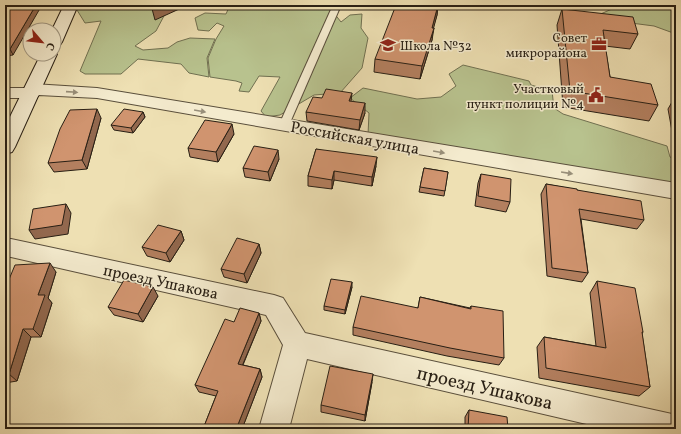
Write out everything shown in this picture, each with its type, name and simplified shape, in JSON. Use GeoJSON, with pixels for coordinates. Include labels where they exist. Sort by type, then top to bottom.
{"type":"FeatureCollection","features":[{"type":"Feature","properties":{"kind":"street"},"geometry":{"type":"LineString","coordinates":[[62,25],[71,5]]}},
{"type":"Feature","properties":{"kind":"street"},"geometry":{"type":"LineString","coordinates":[[5,148],[45,62]]}},
{"type":"Feature","properties":{"kind":"street","name":"Российская улица"},"geometry":{"type":"LineString","coordinates":[[5,93],[32,91],[97,93],[676,191]]}},
{"type":"Feature","properties":{"kind":"street","name":"проезд Ушакова"},"geometry":{"type":"LineString","coordinates":[[5,248],[11,248],[274,306],[297,344],[672,429]]}},
{"type":"Feature","properties":{"kind":"street"},"geometry":{"type":"LineString","coordinates":[[274,429],[297,344]]}},
{"type":"Feature","properties":{"kind":"lane"},"geometry":{"type":"LineString","coordinates":[[284,125],[337,5]]}},
{"type":"Feature","properties":{"kind":"green space"},"geometry":{"type":"Polygon","coordinates":[[[79,5],[149,5],[162,10],[165,14],[156,31],[135,46],[143,50],[168,48],[177,42],[190,38],[215,39],[207,58],[209,77],[189,73],[181,64],[138,59],[121,74],[85,74],[80,71],[101,21],[85,23],[77,10],[79,5]]]}},
{"type":"Feature","properties":{"kind":"green space"},"geometry":{"type":"Polygon","coordinates":[[[230,5],[335,5],[330,8],[341,22],[350,15],[362,14],[361,28],[368,38],[362,68],[340,93],[314,95],[280,115],[266,117],[261,111],[280,77],[259,76],[249,92],[239,91],[242,83],[210,77],[208,58],[216,39],[224,26],[217,23],[209,31],[198,30],[195,18],[205,13],[226,14],[230,5]]]}},
{"type":"Feature","properties":{"kind":"green space"},"geometry":{"type":"Polygon","coordinates":[[[621,5],[641,5],[656,9],[668,5],[676,5],[676,34],[654,26],[600,19],[596,16],[621,5]]]}},
{"type":"Feature","properties":{"kind":"green space"},"geometry":{"type":"Polygon","coordinates":[[[463,65],[529,81],[531,85],[552,91],[554,108],[563,114],[667,146],[670,157],[676,160],[676,184],[368,135],[369,113],[350,98],[363,88],[417,99],[441,97],[456,86],[449,74],[463,65]]]}},
{"type":"Feature","properties":{"kind":"building"},"geometry":{"type":"Polygon","coordinates":[[[12,5],[36,5],[26,22],[22,22],[22,29],[10,49],[5,50],[5,20],[12,5]]]}},
{"type":"Feature","properties":{"kind":"building"},"geometry":{"type":"Polygon","coordinates":[[[396,5],[438,5],[432,28],[434,28],[422,66],[375,59],[396,5]]]}},
{"type":"Feature","properties":{"kind":"building"},"geometry":{"type":"Polygon","coordinates":[[[562,9],[633,17],[638,34],[603,30],[610,77],[651,84],[658,105],[570,91],[562,9]]]}},
{"type":"Feature","properties":{"kind":"building"},"geometry":{"type":"Polygon","coordinates":[[[326,89],[352,93],[349,101],[365,103],[360,120],[306,112],[313,97],[322,98],[326,89]]]}},
{"type":"Feature","properties":{"kind":"building"},"geometry":{"type":"Polygon","coordinates":[[[97,109],[82,160],[48,163],[60,129],[70,110],[97,109]]]}},
{"type":"Feature","properties":{"kind":"building"},"geometry":{"type":"Polygon","coordinates":[[[124,109],[143,112],[131,128],[111,125],[124,109]]]}},
{"type":"Feature","properties":{"kind":"building"},"geometry":{"type":"Polygon","coordinates":[[[205,120],[232,124],[216,152],[188,148],[205,120]]]}},
{"type":"Feature","properties":{"kind":"building"},"geometry":{"type":"Polygon","coordinates":[[[254,146],[278,150],[268,172],[243,168],[254,146]]]}},
{"type":"Feature","properties":{"kind":"building"},"geometry":{"type":"Polygon","coordinates":[[[316,149],[377,157],[372,177],[334,171],[332,180],[308,176],[316,149]]]}},
{"type":"Feature","properties":{"kind":"building"},"geometry":{"type":"Polygon","coordinates":[[[424,168],[448,172],[445,191],[420,187],[424,168]]]}},
{"type":"Feature","properties":{"kind":"building"},"geometry":{"type":"Polygon","coordinates":[[[481,174],[511,179],[510,202],[478,196],[481,174]]]}},
{"type":"Feature","properties":{"kind":"building"},"geometry":{"type":"Polygon","coordinates":[[[546,184],[641,201],[644,220],[579,209],[588,273],[552,268],[546,184]]]}},
{"type":"Feature","properties":{"kind":"building"},"geometry":{"type":"Polygon","coordinates":[[[66,204],[62,225],[29,230],[33,209],[66,204]]]}},
{"type":"Feature","properties":{"kind":"building"},"geometry":{"type":"Polygon","coordinates":[[[158,225],[181,231],[166,253],[142,247],[158,225]]]}},
{"type":"Feature","properties":{"kind":"building"},"geometry":{"type":"Polygon","coordinates":[[[237,238],[259,244],[244,274],[221,269],[237,238]]]}},
{"type":"Feature","properties":{"kind":"building"},"geometry":{"type":"Polygon","coordinates":[[[50,263],[38,295],[45,295],[33,329],[23,329],[9,374],[5,374],[5,289],[15,265],[50,263]]]}},
{"type":"Feature","properties":{"kind":"building"},"geometry":{"type":"Polygon","coordinates":[[[331,279],[352,282],[345,310],[324,306],[331,279]]]}},
{"type":"Feature","properties":{"kind":"building"},"geometry":{"type":"Polygon","coordinates":[[[124,280],[153,287],[138,314],[108,307],[124,280]]]}},
{"type":"Feature","properties":{"kind":"building"},"geometry":{"type":"Polygon","coordinates":[[[597,281],[635,288],[643,332],[650,387],[546,368],[544,337],[606,348],[597,281]]]}},
{"type":"Feature","properties":{"kind":"building"},"geometry":{"type":"Polygon","coordinates":[[[361,296],[418,308],[420,297],[471,309],[471,306],[503,311],[504,358],[353,327],[361,296]]]}},
{"type":"Feature","properties":{"kind":"building"},"geometry":{"type":"Polygon","coordinates":[[[240,308],[259,313],[238,364],[260,369],[237,427],[240,429],[203,429],[218,391],[195,385],[225,319],[234,322],[240,308]]]}},
{"type":"Feature","properties":{"kind":"building"},"geometry":{"type":"Polygon","coordinates":[[[330,366],[373,374],[365,415],[321,405],[330,366]]]}},
{"type":"Feature","properties":{"kind":"building"},"geometry":{"type":"Polygon","coordinates":[[[469,410],[507,417],[508,429],[468,429],[469,410]]]}},
{"type":"Feature","properties":{"kind":"building"},"geometry":{"type":"Polygon","coordinates":[[[548,425],[562,429],[548,429],[548,425]]]}},
{"type":"Feature","properties":{"kind":"place","name":"Совет микрорайона"},"geometry":{"type":"Point","coordinates":[599,44]}},
{"type":"Feature","properties":{"kind":"place","name":"Школа №32"},"geometry":{"type":"Point","coordinates":[388,45]}},
{"type":"Feature","properties":{"kind":"place","name":"Участковый пункт полиции №4"},"geometry":{"type":"Point","coordinates":[596,95]}}]}
